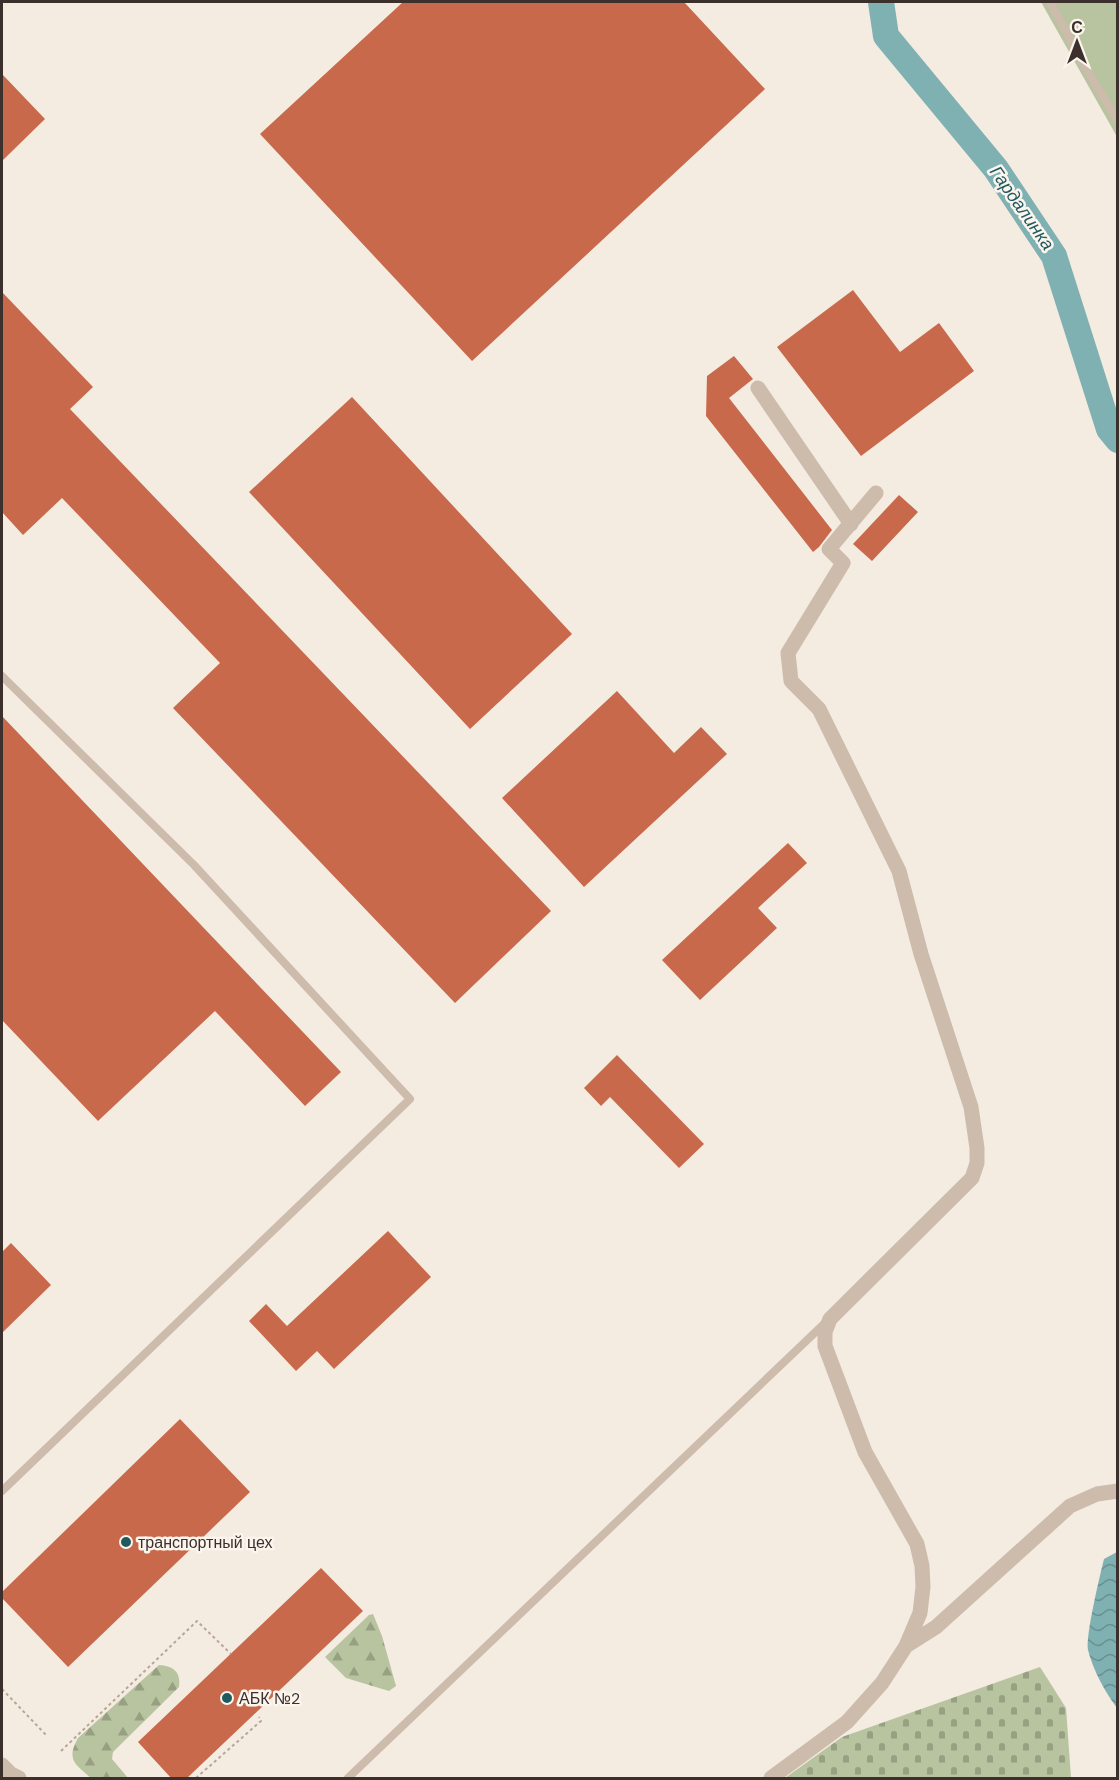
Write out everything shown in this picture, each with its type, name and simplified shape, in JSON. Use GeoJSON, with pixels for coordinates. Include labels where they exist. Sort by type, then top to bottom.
{"type":"FeatureCollection","features":[{"type":"Feature","properties":{"kind":"street"},"geometry":{"type":"LineString","coordinates":[[758,388],[851,524]]}},
{"type":"Feature","properties":{"kind":"street"},"geometry":{"type":"LineString","coordinates":[[771,1779],[847,1722],[882,1683],[906,1646],[920,1613],[923,1587],[922,1566],[917,1544],[865,1452],[825,1346],[825,1332],[830,1319],[972,1179],[977,1163],[977,1148],[970,1107],[921,954],[899,871],[819,709],[791,681],[788,653],[843,563],[829,549],[876,493]]}},
{"type":"Feature","properties":{"kind":"street"},"geometry":{"type":"LineString","coordinates":[[906,1646],[936,1627],[1070,1506],[1097,1494],[1118,1491]]}},
{"type":"Feature","properties":{"kind":"street"},"geometry":{"type":"LineString","coordinates":[[2,1765],[19,1779]]}},
{"type":"Feature","properties":{"kind":"lane"},"geometry":{"type":"LineString","coordinates":[[1050,2],[1085,67],[1118,121]]}},
{"type":"Feature","properties":{"kind":"lane"},"geometry":{"type":"LineString","coordinates":[[2,676],[194,865],[410,1099],[2,1491]]}},
{"type":"Feature","properties":{"kind":"lane"},"geometry":{"type":"LineString","coordinates":[[348,1779],[830,1319]]}},
{"type":"Feature","properties":{"kind":"path"},"geometry":{"type":"LineString","coordinates":[[61,1751],[197,1621],[231,1654]]}},
{"type":"Feature","properties":{"kind":"path"},"geometry":{"type":"LineString","coordinates":[[2,1689],[47,1736]]}},
{"type":"Feature","properties":{"kind":"path"},"geometry":{"type":"LineString","coordinates":[[196,1779],[261,1721],[259,1717]]}},
{"type":"Feature","properties":{"kind":"green space"},"geometry":{"type":"Polygon","coordinates":[[[1041,2],[1117,2],[1117,140],[1116,135],[1041,2]]]}},
{"type":"Feature","properties":{"kind":"green space"},"geometry":{"type":"Polygon","coordinates":[[[373,1614],[382,1636],[396,1686],[389,1691],[346,1678],[325,1657],[369,1615],[373,1614]]]}},
{"type":"Feature","properties":{"kind":"green space"},"geometry":{"type":"Polygon","coordinates":[[[159,1665],[172,1668],[178,1674],[179,1687],[113,1752],[112,1759],[128,1778],[91,1778],[74,1761],[74,1745],[78,1738],[159,1665]]]}},
{"type":"Feature","properties":{"kind":"green space"},"geometry":{"type":"Polygon","coordinates":[[[1040,1667],[1066,1708],[1071,1778],[785,1778],[842,1737],[1040,1667]]]}},
{"type":"Feature","properties":{"kind":"water"},"geometry":{"type":"Polygon","coordinates":[[[1117,1552],[1117,1708],[1096,1673],[1090,1658],[1088,1643],[1093,1606],[1104,1559],[1117,1552]]]}},
{"type":"Feature","properties":{"kind":"building"},"geometry":{"type":"Polygon","coordinates":[[[403,2],[684,2],[765,89],[472,361],[260,134],[403,2]]]}},
{"type":"Feature","properties":{"kind":"building"},"geometry":{"type":"Polygon","coordinates":[[[2,74],[45,119],[2,161],[2,74]]]}},
{"type":"Feature","properties":{"kind":"building"},"geometry":{"type":"Polygon","coordinates":[[[853,290],[900,352],[939,323],[974,371],[861,456],[777,347],[853,290]]]}},
{"type":"Feature","properties":{"kind":"building"},"geometry":{"type":"Polygon","coordinates":[[[2,292],[93,387],[70,409],[551,911],[455,1003],[173,708],[220,663],[62,498],[23,535],[2,512],[2,292]]]}},
{"type":"Feature","properties":{"kind":"building"},"geometry":{"type":"Polygon","coordinates":[[[734,356],[753,379],[729,398],[832,530],[813,552],[706,416],[707,376],[734,356]]]}},
{"type":"Feature","properties":{"kind":"building"},"geometry":{"type":"Polygon","coordinates":[[[352,397],[572,634],[470,729],[249,492],[352,397]]]}},
{"type":"Feature","properties":{"kind":"building"},"geometry":{"type":"Polygon","coordinates":[[[899,495],[918,512],[872,561],[853,544],[899,495]]]}},
{"type":"Feature","properties":{"kind":"building"},"geometry":{"type":"Polygon","coordinates":[[[617,691],[674,753],[701,727],[727,754],[584,887],[502,798],[617,691]]]}},
{"type":"Feature","properties":{"kind":"building"},"geometry":{"type":"Polygon","coordinates":[[[2,716],[341,1072],[305,1106],[215,1011],[98,1121],[2,1020],[2,716]]]}},
{"type":"Feature","properties":{"kind":"building"},"geometry":{"type":"Polygon","coordinates":[[[788,843],[807,863],[758,908],[777,928],[700,1000],[662,960],[788,843]]]}},
{"type":"Feature","properties":{"kind":"building"},"geometry":{"type":"Polygon","coordinates":[[[617,1055],[704,1144],[679,1168],[610,1097],[601,1106],[584,1088],[617,1055]]]}},
{"type":"Feature","properties":{"kind":"building"},"geometry":{"type":"Polygon","coordinates":[[[388,1231],[431,1277],[334,1369],[317,1351],[296,1371],[249,1321],[266,1304],[287,1326],[388,1231]]]}},
{"type":"Feature","properties":{"kind":"building"},"geometry":{"type":"Polygon","coordinates":[[[11,1243],[51,1285],[2,1333],[2,1252],[11,1243]]]}},
{"type":"Feature","properties":{"kind":"building","name":"транспортный цех"},"geometry":{"type":"Polygon","coordinates":[[[180,1419],[250,1492],[68,1667],[2,1598],[2,1592],[180,1419]]]}},
{"type":"Feature","properties":{"kind":"building","name":"АБК №2"},"geometry":{"type":"Polygon","coordinates":[[[321,1568],[363,1611],[186,1779],[172,1779],[138,1742],[321,1568]]]}},
{"type":"Feature","properties":{"kind":"waterway","name":"Гардалинка"},"geometry":{"type":"LineString","coordinates":[[881,2],[886,36],[996,169],[1054,256],[1109,429],[1118,440]]}},
{"type":"Feature","properties":{"kind":"place","name":"транспортный цех"},"geometry":{"type":"Point","coordinates":[126,1542]}},
{"type":"Feature","properties":{"kind":"place","name":"АБК №2"},"geometry":{"type":"Point","coordinates":[227,1698]}}]}
